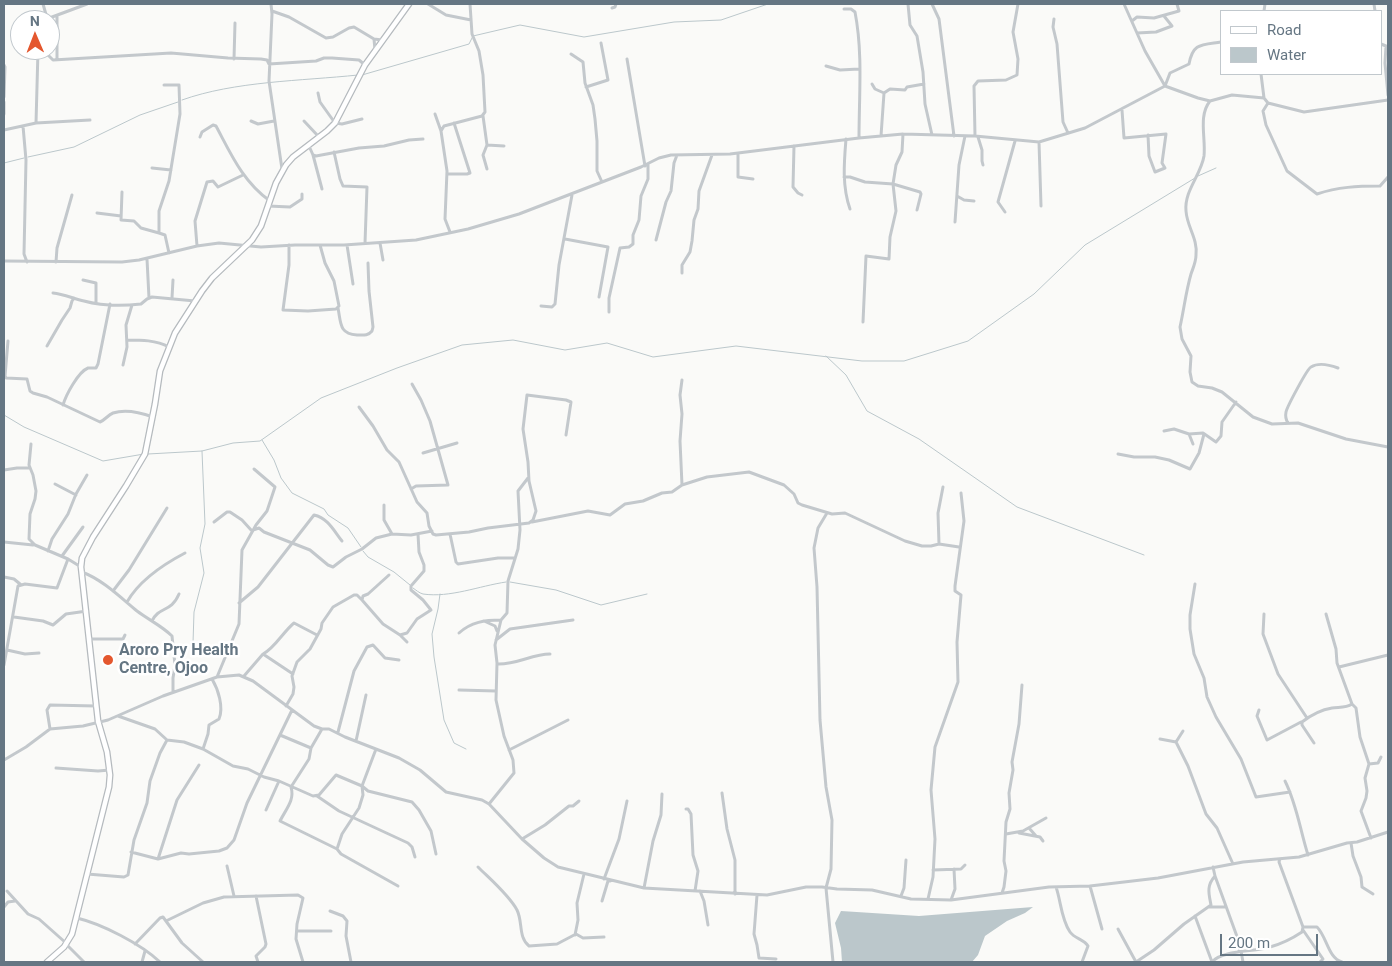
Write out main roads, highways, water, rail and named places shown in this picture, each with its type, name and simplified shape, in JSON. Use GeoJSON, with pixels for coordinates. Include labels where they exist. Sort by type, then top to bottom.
{"type":"FeatureCollection","features":[{"type":"Feature","properties":{"kind":"main road"},"geometry":{"type":"LineString","coordinates":[[47,962],[66,944],[77,918],[110,787],[108,752],[98,721],[82,570],[85,550],[145,454],[160,371],[168,347],[183,320],[212,278],[247,246],[261,226],[282,170],[293,157],[309,146],[335,123],[365,65],[409,4]]}},
{"type":"Feature","properties":{"kind":"water"},"geometry":{"type":"Polygon","coordinates":[[[1033,907],[985,936],[978,955],[972,962],[842,962],[835,923],[841,911],[919,916],[1033,907]]]}},
{"type":"Feature","properties":{"kind":"waterway"},"geometry":{"type":"LineString","coordinates":[[362,75],[469,44],[473,36],[520,25],[584,37],[674,22],[721,20],[768,4]]}},
{"type":"Feature","properties":{"kind":"waterway"},"geometry":{"type":"LineString","coordinates":[[182,100],[246,85],[358,75]]}},
{"type":"Feature","properties":{"kind":"waterway"},"geometry":{"type":"LineString","coordinates":[[28,157],[74,147],[140,115],[178,102]]}},
{"type":"Feature","properties":{"kind":"waterway"},"geometry":{"type":"LineString","coordinates":[[4,163],[24,158]]}},
{"type":"Feature","properties":{"kind":"waterway"},"geometry":{"type":"LineString","coordinates":[[1198,176],[1216,168]]}},
{"type":"Feature","properties":{"kind":"waterway"},"geometry":{"type":"LineString","coordinates":[[148,454],[202,451],[233,443],[260,441],[321,398],[462,345],[513,340],[565,350],[607,343],[653,357],[736,346],[862,361],[904,361],[968,341],[1034,294],[1085,245],[1195,178]]}},
{"type":"Feature","properties":{"kind":"waterway"},"geometry":{"type":"LineString","coordinates":[[826,356],[846,375],[867,411],[919,439],[1017,507],[1144,555]]}},
{"type":"Feature","properties":{"kind":"waterway"},"geometry":{"type":"LineString","coordinates":[[4,415],[24,427],[103,461],[144,454]]}},
{"type":"Feature","properties":{"kind":"waterway"},"geometry":{"type":"LineString","coordinates":[[262,440],[274,460],[281,478],[292,493],[324,509],[328,515],[348,528],[361,547]]}},
{"type":"Feature","properties":{"kind":"waterway"},"geometry":{"type":"LineString","coordinates":[[193,643],[194,612],[204,573],[200,548],[205,524],[202,451]]}},
{"type":"Feature","properties":{"kind":"waterway"},"geometry":{"type":"LineString","coordinates":[[363,551],[368,557],[394,572],[410,585]]}},
{"type":"Feature","properties":{"kind":"waterway"},"geometry":{"type":"LineString","coordinates":[[413,588],[423,594],[433,595],[506,582]]}},
{"type":"Feature","properties":{"kind":"waterway"},"geometry":{"type":"LineString","coordinates":[[510,582],[556,590],[601,605],[647,594]]}},
{"type":"Feature","properties":{"kind":"waterway"},"geometry":{"type":"LineString","coordinates":[[440,594],[432,634],[444,720],[454,743],[466,749]]}},
{"type":"Feature","properties":{"kind":"place","name":"Aroro Pry Health Centre, Ojoo"},"geometry":{"type":"Point","coordinates":[108,660]}}]}
